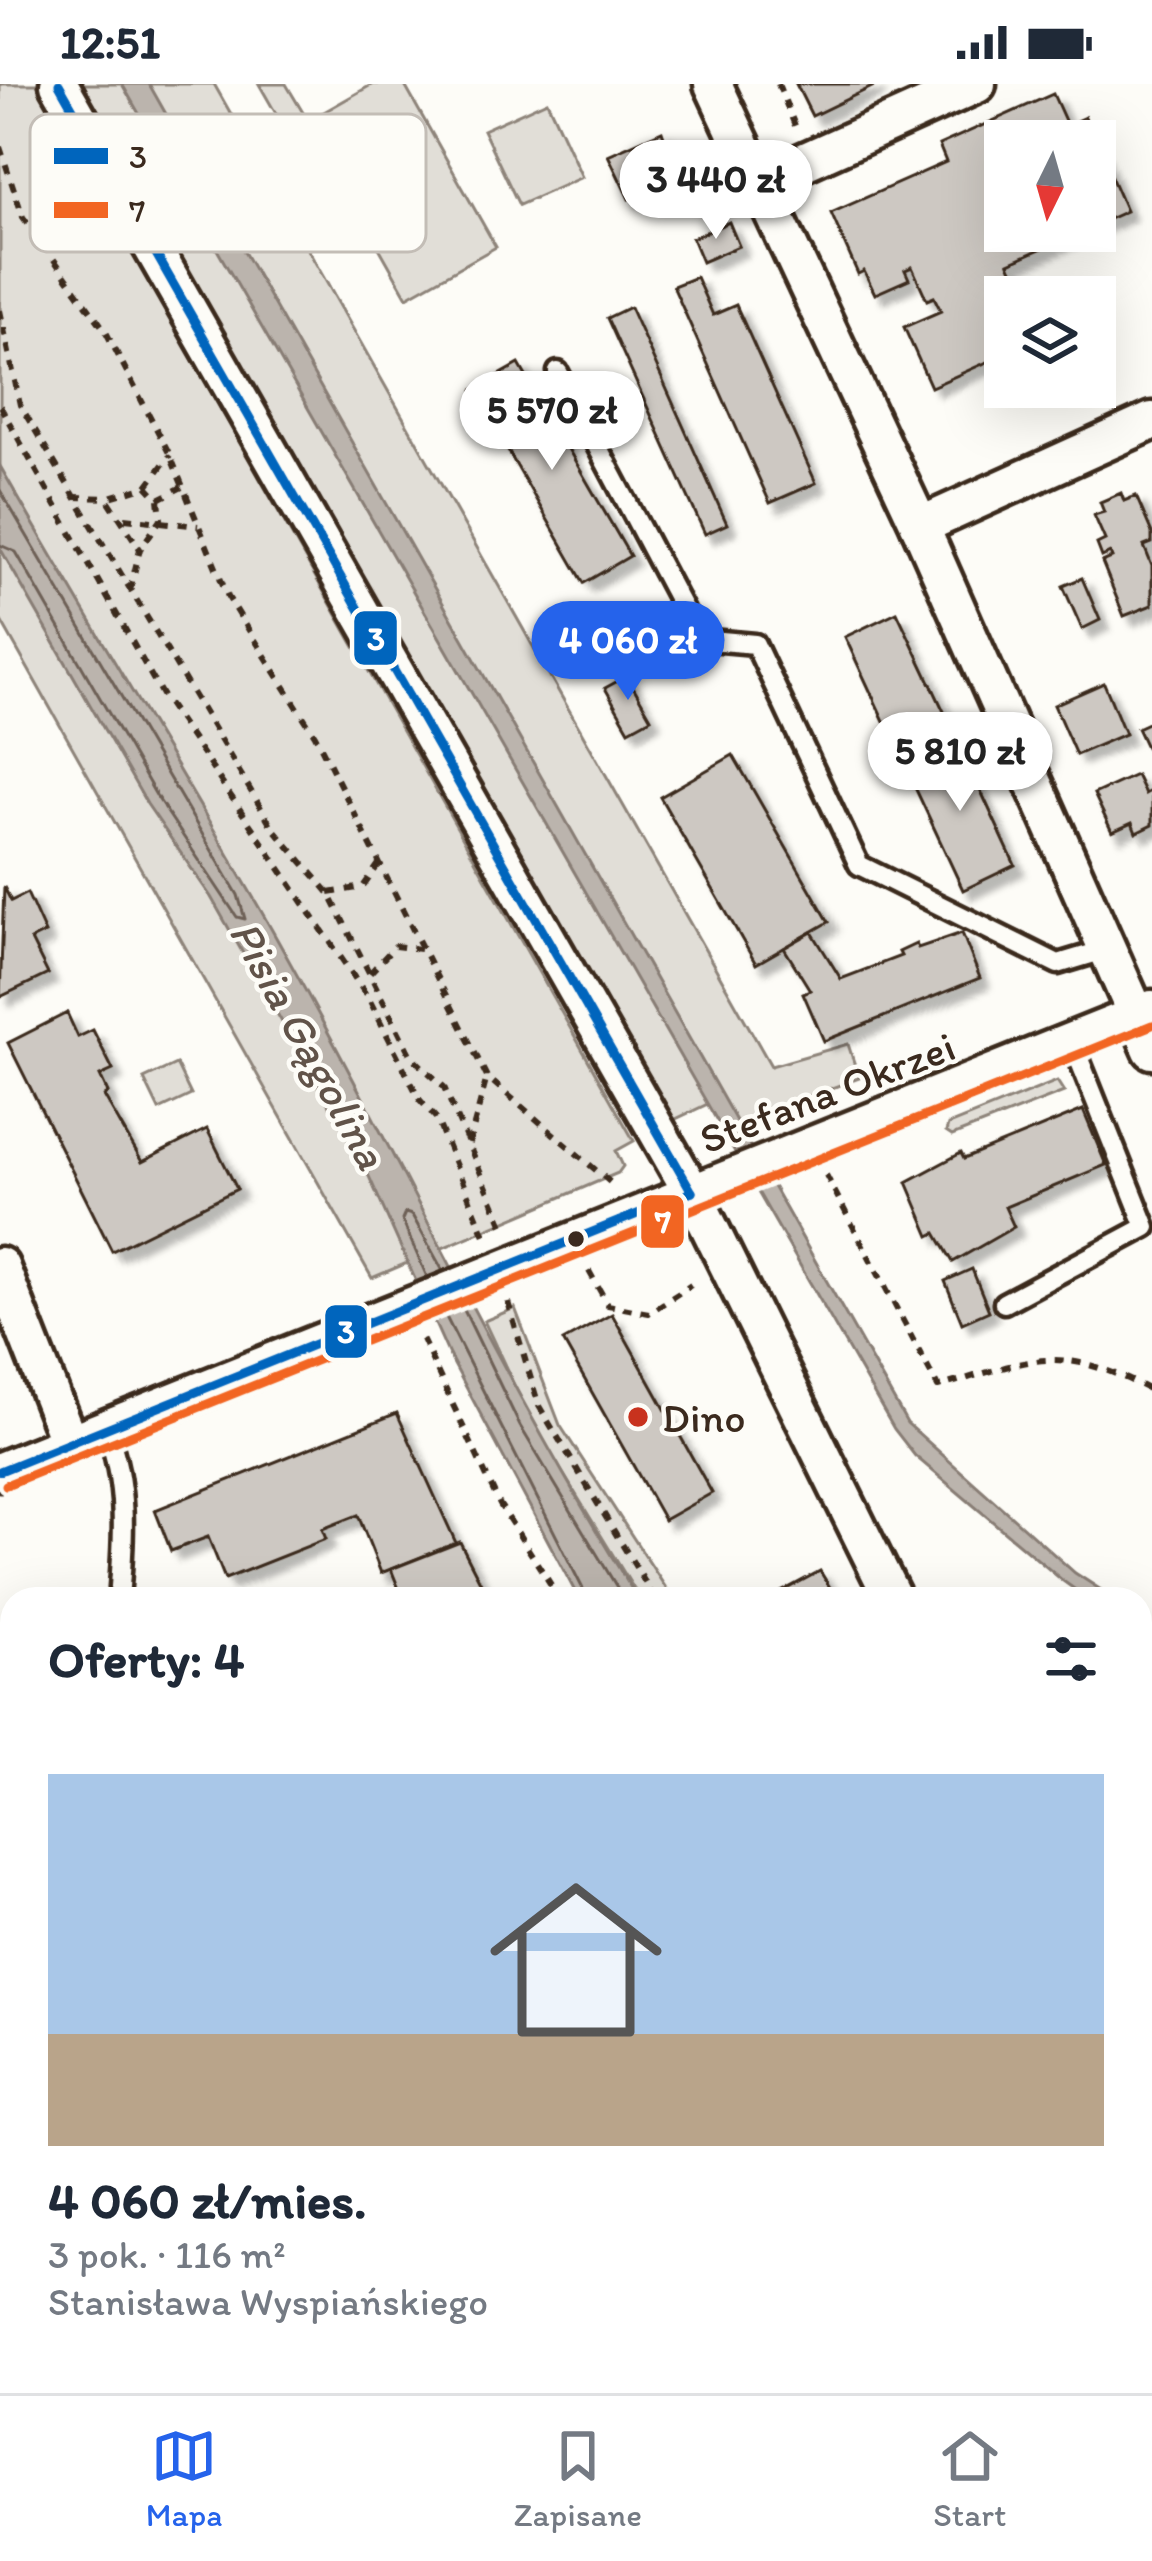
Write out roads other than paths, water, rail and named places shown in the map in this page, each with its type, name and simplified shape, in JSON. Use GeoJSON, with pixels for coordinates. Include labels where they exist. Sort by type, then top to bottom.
{"type":"FeatureCollection","features":[{"type":"Feature","properties":{"kind":"street"},"geometry":{"type":"LineString","coordinates":[[59,84],[77,114]]}},
{"type":"Feature","properties":{"kind":"street"},"geometry":{"type":"LineString","coordinates":[[713,84],[920,526],[1108,949],[1144,1012],[1152,1050]]}},
{"type":"Feature","properties":{"kind":"street"},"geometry":{"type":"LineString","coordinates":[[759,182],[976,84]]}},
{"type":"Feature","properties":{"kind":"street"},"geometry":{"type":"LineString","coordinates":[[158,252],[708,1186],[888,1587]]}},
{"type":"Feature","properties":{"kind":"street"},"geometry":{"type":"LineString","coordinates":[[920,526],[1152,421]]}},
{"type":"Feature","properties":{"kind":"street","name":"Stefana Okrzei"},"geometry":{"type":"LineString","coordinates":[[0,1471],[106,1428],[417,1321],[479,1278],[1144,1012]]}},
{"type":"Feature","properties":{"kind":"street"},"geometry":{"type":"LineString","coordinates":[[0,1266],[69,1442]]}},
{"type":"Feature","properties":{"kind":"lane"},"geometry":{"type":"LineString","coordinates":[[558,372],[699,639],[755,644],[859,865],[1058,964],[1108,949]]}},
{"type":"Feature","properties":{"kind":"lane"},"geometry":{"type":"LineString","coordinates":[[1004,1303],[1146,1227],[1073,1044]]}},
{"type":"Feature","properties":{"kind":"lane"},"geometry":{"type":"LineString","coordinates":[[106,1428],[118,1458],[124,1509],[119,1587]]}},
{"type":"Feature","properties":{"kind":"water"},"geometry":{"type":"Polygon","coordinates":[[[122,84],[149,84],[166,114],[139,114],[122,84]]]}},
{"type":"Feature","properties":{"kind":"water"},"geometry":{"type":"Polygon","coordinates":[[[218,252],[244,252],[907,1423],[1097,1587],[1071,1587],[1063,1581],[915,1456],[894,1429],[218,252]]]}},
{"type":"Feature","properties":{"kind":"water","name":"Pisia Gągolina"},"geometry":{"type":"Polygon","coordinates":[[[0,466],[299,978],[536,1425],[631,1587],[573,1587],[449,1355],[367,1172],[211,897],[147,804],[0,548],[0,466]]]}},
{"type":"Feature","properties":{"kind":"place","name":"Dino"},"geometry":{"type":"Point","coordinates":[638,1417]}}]}
